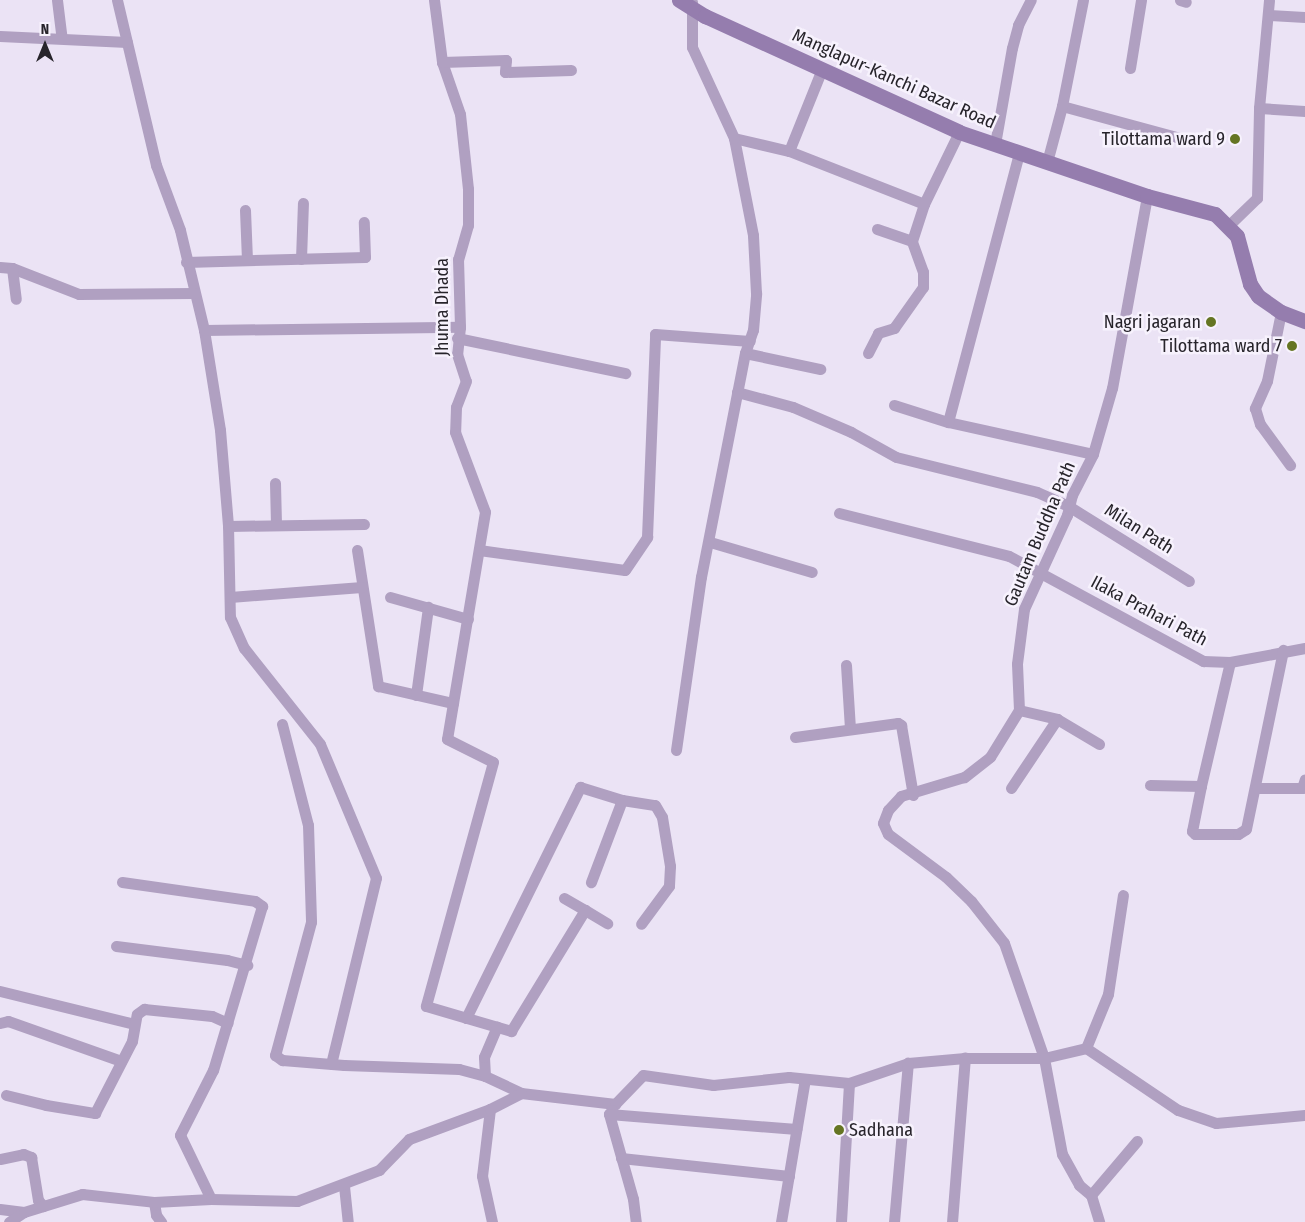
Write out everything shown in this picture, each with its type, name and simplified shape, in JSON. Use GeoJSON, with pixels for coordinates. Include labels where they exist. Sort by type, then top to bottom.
{"type":"FeatureCollection","features":[{"type":"Feature","properties":{"kind":"street"},"geometry":{"type":"LineString","coordinates":[[57,0],[62,38]]}},
{"type":"Feature","properties":{"kind":"street"},"geometry":{"type":"LineString","coordinates":[[117,0],[156,165],[180,230],[186,262],[204,330],[220,430],[228,526],[230,616],[244,648],[320,744],[376,878],[331,1064]]}},
{"type":"Feature","properties":{"kind":"street","name":"Jhuma Dhada"},"geometry":{"type":"LineString","coordinates":[[434,0],[442,62],[460,114],[468,189],[468,225],[458,259],[457,354],[466,381],[456,408],[455,432],[467,472],[483,501],[485,512],[447,739],[493,762],[426,1006],[466,1018]]}},
{"type":"Feature","properties":{"kind":"street"},"geometry":{"type":"LineString","coordinates":[[995,144],[1012,48],[1018,25],[1031,0]]}},
{"type":"Feature","properties":{"kind":"street"},"geometry":{"type":"LineString","coordinates":[[1047,162],[1062,106],[1083,0]]}},
{"type":"Feature","properties":{"kind":"street"},"geometry":{"type":"LineString","coordinates":[[1130,68],[1141,0]]}},
{"type":"Feature","properties":{"kind":"street"},"geometry":{"type":"LineString","coordinates":[[1270,0],[1259,108],[1257,198],[1229,225],[1237,236],[1250,284],[1258,296],[1281,312],[1305,321]]}},
{"type":"Feature","properties":{"kind":"street"},"geometry":{"type":"LineString","coordinates":[[676,750],[701,577],[710,542],[745,353],[750,341],[756,292],[755,257],[734,138],[692,47],[687,2]]}},
{"type":"Feature","properties":{"kind":"street","name":"Manglapur-Kanchi Bazar Road"},"geometry":{"type":"LineString","coordinates":[[687,2],[822,69],[959,132],[1147,196],[1202,209],[1229,225]]}},
{"type":"Feature","properties":{"kind":"street"},"geometry":{"type":"LineString","coordinates":[[1268,15],[1305,17]]}},
{"type":"Feature","properties":{"kind":"street"},"geometry":{"type":"LineString","coordinates":[[0,36],[127,42]]}},
{"type":"Feature","properties":{"kind":"street"},"geometry":{"type":"LineString","coordinates":[[442,62],[506,60],[505,72],[571,70]]}},
{"type":"Feature","properties":{"kind":"street"},"geometry":{"type":"LineString","coordinates":[[789,151],[822,69]]}},
{"type":"Feature","properties":{"kind":"street"},"geometry":{"type":"LineString","coordinates":[[1062,106],[1187,140]]}},
{"type":"Feature","properties":{"kind":"street"},"geometry":{"type":"LineString","coordinates":[[1259,108],[1305,111]]}},
{"type":"Feature","properties":{"kind":"street"},"geometry":{"type":"LineString","coordinates":[[868,353],[878,333],[894,328],[923,287],[924,272],[912,241],[924,204],[959,132]]}},
{"type":"Feature","properties":{"kind":"street"},"geometry":{"type":"LineString","coordinates":[[734,138],[789,151],[924,204]]}},
{"type":"Feature","properties":{"kind":"street"},"geometry":{"type":"LineString","coordinates":[[948,422],[1019,152]]}},
{"type":"Feature","properties":{"kind":"street","name":"Gautam Buddha Path"},"geometry":{"type":"LineString","coordinates":[[1019,710],[1017,664],[1024,609],[1070,507],[1072,495],[1093,454],[1112,388],[1147,196]]}},
{"type":"Feature","properties":{"kind":"street"},"geometry":{"type":"LineString","coordinates":[[301,259],[303,203]]}},
{"type":"Feature","properties":{"kind":"street"},"geometry":{"type":"LineString","coordinates":[[245,210],[247,260]]}},
{"type":"Feature","properties":{"kind":"street"},"geometry":{"type":"LineString","coordinates":[[186,262],[365,257],[364,222]]}},
{"type":"Feature","properties":{"kind":"street"},"geometry":{"type":"LineString","coordinates":[[877,229],[912,241]]}},
{"type":"Feature","properties":{"kind":"street"},"geometry":{"type":"LineString","coordinates":[[0,267],[12,268],[79,294],[194,294]]}},
{"type":"Feature","properties":{"kind":"street"},"geometry":{"type":"LineString","coordinates":[[12,268],[16,299]]}},
{"type":"Feature","properties":{"kind":"street"},"geometry":{"type":"LineString","coordinates":[[1281,312],[1267,381],[1255,408],[1260,424],[1290,465]]}},
{"type":"Feature","properties":{"kind":"street"},"geometry":{"type":"LineString","coordinates":[[204,330],[458,332],[625,373]]}},
{"type":"Feature","properties":{"kind":"street"},"geometry":{"type":"LineString","coordinates":[[479,550],[625,570],[647,537],[655,334],[750,341]]}},
{"type":"Feature","properties":{"kind":"street"},"geometry":{"type":"LineString","coordinates":[[745,353],[820,369]]}},
{"type":"Feature","properties":{"kind":"street","name":"Milan Path"},"geometry":{"type":"LineString","coordinates":[[737,392],[793,407],[851,432],[896,457],[1037,492],[1070,507],[1188,580]]}},
{"type":"Feature","properties":{"kind":"street"},"geometry":{"type":"LineString","coordinates":[[894,405],[948,422],[1093,454]]}},
{"type":"Feature","properties":{"kind":"street"},"geometry":{"type":"LineString","coordinates":[[275,483],[276,525]]}},
{"type":"Feature","properties":{"kind":"street","name":"Ilaka Prahari Path"},"geometry":{"type":"LineString","coordinates":[[840,513],[1009,556],[1203,661],[1230,662],[1283,650],[1305,648]]}},
{"type":"Feature","properties":{"kind":"street"},"geometry":{"type":"LineString","coordinates":[[228,526],[364,524]]}},
{"type":"Feature","properties":{"kind":"street"},"geometry":{"type":"LineString","coordinates":[[710,542],[812,572]]}},
{"type":"Feature","properties":{"kind":"street"},"geometry":{"type":"LineString","coordinates":[[357,550],[378,686],[453,704]]}},
{"type":"Feature","properties":{"kind":"street"},"geometry":{"type":"LineString","coordinates":[[230,597],[362,587]]}},
{"type":"Feature","properties":{"kind":"street"},"geometry":{"type":"LineString","coordinates":[[390,597],[468,620]]}},
{"type":"Feature","properties":{"kind":"street"},"geometry":{"type":"LineString","coordinates":[[416,695],[428,607]]}},
{"type":"Feature","properties":{"kind":"street"},"geometry":{"type":"LineString","coordinates":[[1230,662],[1201,786],[1192,831],[1195,834],[1243,833],[1257,788],[1283,650]]}},
{"type":"Feature","properties":{"kind":"street"},"geometry":{"type":"LineString","coordinates":[[846,665],[850,728]]}},
{"type":"Feature","properties":{"kind":"street"},"geometry":{"type":"LineString","coordinates":[[1099,744],[1057,719],[1019,710],[990,757],[964,777],[912,795],[901,796],[888,810],[883,823],[888,834],[946,877],[971,901],[1004,943],[1044,1058],[1062,1154],[1079,1185],[1091,1195],[1099,1222]]}},
{"type":"Feature","properties":{"kind":"street"},"geometry":{"type":"LineString","coordinates":[[1011,788],[1057,719]]}},
{"type":"Feature","properties":{"kind":"street"},"geometry":{"type":"LineString","coordinates":[[795,737],[895,722],[901,725],[912,795]]}},
{"type":"Feature","properties":{"kind":"street"},"geometry":{"type":"LineString","coordinates":[[282,724],[308,826],[311,922],[274,1055],[282,1060],[331,1064],[459,1070],[485,1076],[521,1093],[612,1109],[796,1128]]}},
{"type":"Feature","properties":{"kind":"street"},"geometry":{"type":"LineString","coordinates":[[1257,788],[1302,788],[1305,779]]}},
{"type":"Feature","properties":{"kind":"street"},"geometry":{"type":"LineString","coordinates":[[1150,785],[1201,786]]}},
{"type":"Feature","properties":{"kind":"street"},"geometry":{"type":"LineString","coordinates":[[585,910],[511,1031],[466,1018],[580,787],[622,800],[655,805],[662,817],[670,866],[668,886],[641,924]]}},
{"type":"Feature","properties":{"kind":"street"},"geometry":{"type":"LineString","coordinates":[[592,882],[622,800]]}},
{"type":"Feature","properties":{"kind":"street"},"geometry":{"type":"LineString","coordinates":[[122,882],[254,901],[262,906],[247,965],[213,1070],[180,1135],[211,1199]]}},
{"type":"Feature","properties":{"kind":"street"},"geometry":{"type":"LineString","coordinates":[[1086,1048],[1108,994],[1123,895]]}},
{"type":"Feature","properties":{"kind":"street"},"geometry":{"type":"LineString","coordinates":[[564,898],[606,923]]}},
{"type":"Feature","properties":{"kind":"street"},"geometry":{"type":"LineString","coordinates":[[116,946],[227,960],[247,965]]}},
{"type":"Feature","properties":{"kind":"street"},"geometry":{"type":"LineString","coordinates":[[0,991],[134,1024]]}},
{"type":"Feature","properties":{"kind":"street"},"geometry":{"type":"LineString","coordinates":[[6,1095],[46,1106],[95,1112],[132,1041],[137,1014],[148,1007],[212,1016],[228,1023]]}},
{"type":"Feature","properties":{"kind":"street"},"geometry":{"type":"LineString","coordinates":[[0,1023],[8,1022],[121,1061]]}},
{"type":"Feature","properties":{"kind":"street"},"geometry":{"type":"LineString","coordinates":[[485,1076],[484,1057],[497,1027]]}},
{"type":"Feature","properties":{"kind":"street"},"geometry":{"type":"LineString","coordinates":[[612,1109],[643,1075],[713,1085],[789,1077],[849,1083],[908,1063],[965,1058],[1044,1058],[1086,1048],[1178,1110],[1216,1123],[1305,1115]]}},
{"type":"Feature","properties":{"kind":"street"},"geometry":{"type":"LineString","coordinates":[[952,1222],[965,1058]]}},
{"type":"Feature","properties":{"kind":"street"},"geometry":{"type":"LineString","coordinates":[[894,1222],[908,1063]]}},
{"type":"Feature","properties":{"kind":"street"},"geometry":{"type":"LineString","coordinates":[[781,1222],[805,1079]]}},
{"type":"Feature","properties":{"kind":"street"},"geometry":{"type":"LineString","coordinates":[[841,1222],[849,1083]]}},
{"type":"Feature","properties":{"kind":"street"},"geometry":{"type":"LineString","coordinates":[[9,1222],[24,1212],[82,1194],[154,1202],[211,1199],[297,1201],[344,1186],[379,1170],[409,1139],[490,1109],[521,1093]]}},
{"type":"Feature","properties":{"kind":"street"},"geometry":{"type":"LineString","coordinates":[[490,1109],[482,1176],[492,1222]]}},
{"type":"Feature","properties":{"kind":"street"},"geometry":{"type":"LineString","coordinates":[[612,1109],[621,1158],[634,1199],[636,1222]]}},
{"type":"Feature","properties":{"kind":"street"},"geometry":{"type":"LineString","coordinates":[[1091,1195],[1137,1141]]}},
{"type":"Feature","properties":{"kind":"street"},"geometry":{"type":"LineString","coordinates":[[0,1158],[23,1154],[31,1157],[38,1200],[43,1206]]}},
{"type":"Feature","properties":{"kind":"street"},"geometry":{"type":"LineString","coordinates":[[621,1158],[789,1176]]}},
{"type":"Feature","properties":{"kind":"street"},"geometry":{"type":"LineString","coordinates":[[344,1186],[348,1222]]}},
{"type":"Feature","properties":{"kind":"street"},"geometry":{"type":"LineString","coordinates":[[154,1202],[156,1215],[161,1222]]}},
{"type":"Feature","properties":{"kind":"street"},"geometry":{"type":"LineString","coordinates":[[0,1209],[24,1212]]}},
{"type":"Feature","properties":{"kind":"place","name":"Tilottama ward 9"},"geometry":{"type":"Point","coordinates":[1235,139]}},
{"type":"Feature","properties":{"kind":"place","name":"Nagri jagaran"},"geometry":{"type":"Point","coordinates":[1211,322]}},
{"type":"Feature","properties":{"kind":"place","name":"Tilottama ward 7"},"geometry":{"type":"Point","coordinates":[1292,346]}},
{"type":"Feature","properties":{"kind":"place","name":"Sadhana"},"geometry":{"type":"Point","coordinates":[839,1130]}}]}
